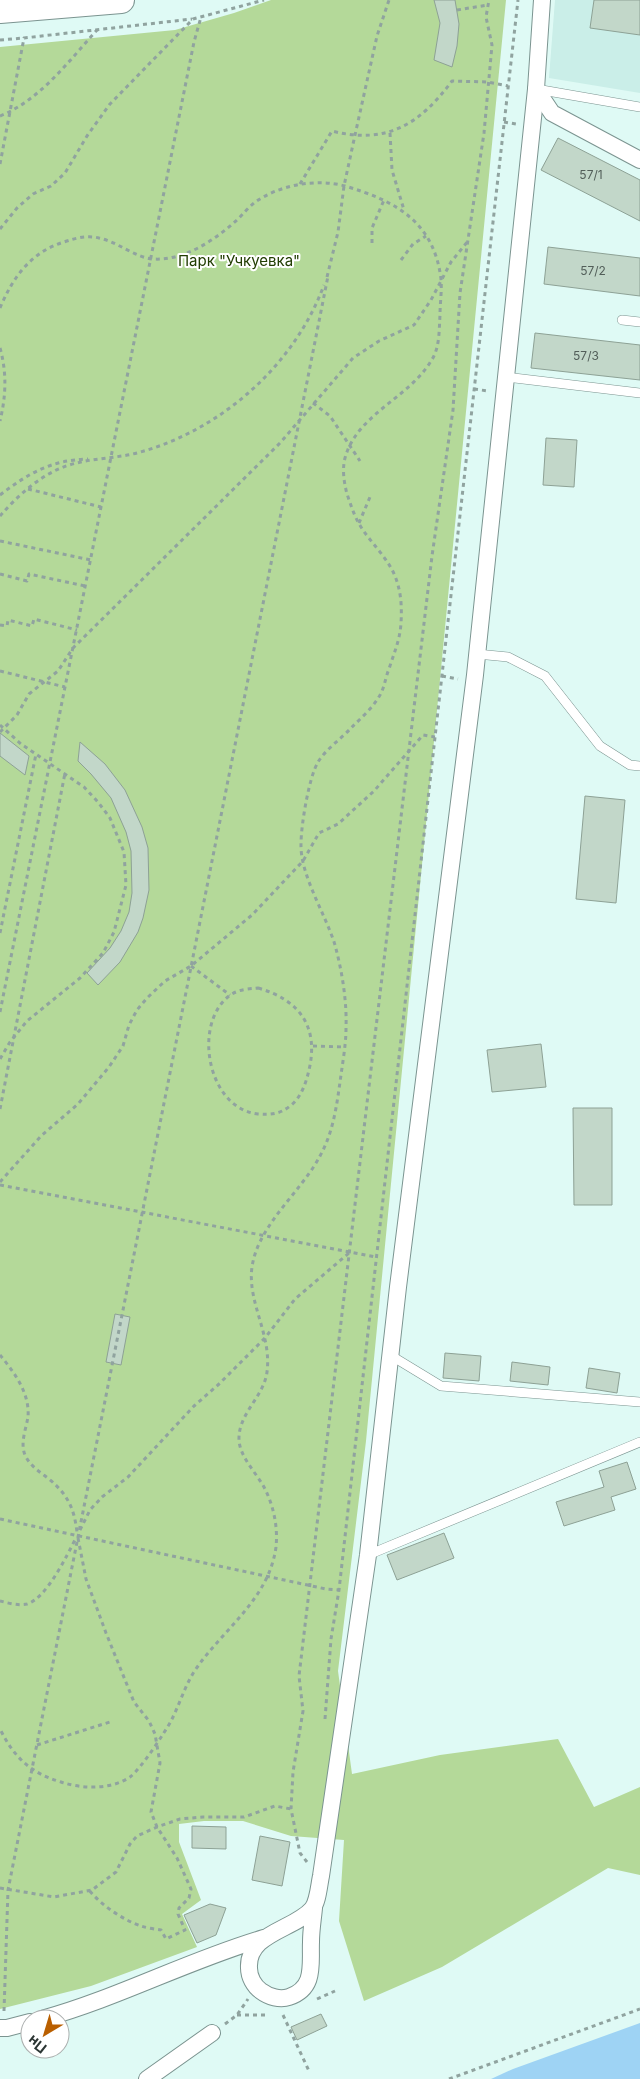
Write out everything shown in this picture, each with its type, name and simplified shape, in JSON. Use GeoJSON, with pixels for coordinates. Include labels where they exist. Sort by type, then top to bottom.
{"type":"FeatureCollection","features":[{"type":"Feature","properties":{"kind":"main road"},"geometry":{"type":"LineString","coordinates":[[0,10],[121,0]]}},
{"type":"Feature","properties":{"kind":"street"},"geometry":{"type":"LineString","coordinates":[[314,1908],[300,1920],[284,1927],[260,1942],[253,1950],[249,1960],[249,1971],[252,1981],[262,1992],[277,1998],[287,1998],[296,1994],[304,1988],[310,1979],[312,1969],[311,1940],[314,1908],[321,1876],[368,1555],[390,1356],[477,654],[536,89],[542,0]]}},
{"type":"Feature","properties":{"kind":"street"},"geometry":{"type":"LineString","coordinates":[[536,89],[552,114],[640,160]]}},
{"type":"Feature","properties":{"kind":"street"},"geometry":{"type":"LineString","coordinates":[[70,2010],[120,1993],[240,1945],[269,1937]]}},
{"type":"Feature","properties":{"kind":"street"},"geometry":{"type":"LineString","coordinates":[[2,2023],[7,2028],[20,2025]]}},
{"type":"Feature","properties":{"kind":"street"},"geometry":{"type":"LineString","coordinates":[[147,2079],[212,2034]]}},
{"type":"Feature","properties":{"kind":"lane"},"geometry":{"type":"LineString","coordinates":[[536,89],[640,107]]}},
{"type":"Feature","properties":{"kind":"lane"},"geometry":{"type":"LineString","coordinates":[[622,320],[640,322]]}},
{"type":"Feature","properties":{"kind":"lane"},"geometry":{"type":"LineString","coordinates":[[506,377],[640,393]]}},
{"type":"Feature","properties":{"kind":"lane"},"geometry":{"type":"LineString","coordinates":[[477,654],[508,657],[546,676],[600,746],[630,765],[640,766]]}},
{"type":"Feature","properties":{"kind":"lane"},"geometry":{"type":"LineString","coordinates":[[390,1356],[441,1386],[640,1402]]}},
{"type":"Feature","properties":{"kind":"lane"},"geometry":{"type":"LineString","coordinates":[[368,1555],[640,1442]]}},
{"type":"Feature","properties":{"kind":"path"},"geometry":{"type":"LineString","coordinates":[[0,40],[193,19],[264,0]]}},
{"type":"Feature","properties":{"kind":"path"},"geometry":{"type":"LineString","coordinates":[[2,2023],[8,1890],[299,419],[338,232],[344,186],[377,36],[389,0]]}},
{"type":"Feature","properties":{"kind":"path"},"geometry":{"type":"LineString","coordinates":[[310,1866],[300,1853],[290,1810],[292,1772],[303,1711],[299,1676],[432,556],[453,410],[460,292],[484,133],[492,45],[486,17],[489,0]]}},
{"type":"Feature","properties":{"kind":"path"},"geometry":{"type":"LineString","coordinates":[[325,1727],[331,1639],[339,1590],[518,0]]}},
{"type":"Feature","properties":{"kind":"path"},"geometry":{"type":"LineString","coordinates":[[457,10],[488,5]]}},
{"type":"Feature","properties":{"kind":"path"},"geometry":{"type":"LineString","coordinates":[[0,1012],[194,42],[201,17]]}},
{"type":"Feature","properties":{"kind":"path"},"geometry":{"type":"LineString","coordinates":[[0,229],[33,194],[51,186],[65,173],[87,136],[110,104],[193,19]]}},
{"type":"Feature","properties":{"kind":"path"},"geometry":{"type":"LineString","coordinates":[[0,116],[30,100],[57,74],[97,30]]}},
{"type":"Feature","properties":{"kind":"path"},"geometry":{"type":"LineString","coordinates":[[0,164],[24,38]]}},
{"type":"Feature","properties":{"kind":"path"},"geometry":{"type":"LineString","coordinates":[[300,185],[332,131],[355,135],[390,133],[424,112],[440,98],[452,81],[488,82],[508,86]]}},
{"type":"Feature","properties":{"kind":"path"},"geometry":{"type":"LineString","coordinates":[[390,133],[392,170],[404,210]]}},
{"type":"Feature","properties":{"kind":"path"},"geometry":{"type":"LineString","coordinates":[[0,308],[20,270],[33,258],[50,247],[91,235],[127,247],[143,259],[163,260],[207,244],[233,224],[256,201],[276,190],[300,185],[335,183],[384,200],[404,210],[426,236],[435,255],[441,282],[439,337],[434,358],[401,394],[367,423],[351,445],[344,461],[344,483],[358,524],[383,557],[395,577],[401,597],[399,639],[381,694],[363,716],[327,751],[317,764],[310,783],[300,846],[335,944],[345,996],[346,1030],[333,1126],[323,1152],[263,1236],[252,1263],[251,1290],[259,1312],[265,1338],[268,1368],[263,1388],[243,1421],[238,1438],[241,1451],[264,1486],[276,1526],[276,1546],[267,1576],[242,1616],[195,1669],[184,1690],[175,1714],[157,1744],[133,1776],[108,1785],[84,1787],[58,1781],[18,1759],[0,1729]]}},
{"type":"Feature","properties":{"kind":"path"},"geometry":{"type":"LineString","coordinates":[[372,243],[372,228],[384,200]]}},
{"type":"Feature","properties":{"kind":"path"},"geometry":{"type":"LineString","coordinates":[[401,260],[413,244],[426,236]]}},
{"type":"Feature","properties":{"kind":"path"},"geometry":{"type":"LineString","coordinates":[[0,732],[17,715],[30,694],[58,671],[73,648],[274,449],[353,358],[379,341],[414,325],[432,300],[451,262],[468,241]]}},
{"type":"Feature","properties":{"kind":"path"},"geometry":{"type":"LineString","coordinates":[[0,516],[14,500],[53,472],[76,463],[137,453],[201,428],[238,401],[274,368],[316,308],[328,276]]}},
{"type":"Feature","properties":{"kind":"path"},"geometry":{"type":"LineString","coordinates":[[0,348],[5,364],[6,385],[5,401],[0,422]]}},
{"type":"Feature","properties":{"kind":"path"},"geometry":{"type":"LineString","coordinates":[[314,403],[330,416],[360,461]]}},
{"type":"Feature","properties":{"kind":"path"},"geometry":{"type":"LineString","coordinates":[[0,495],[23,477],[46,466],[74,459],[104,459]]}},
{"type":"Feature","properties":{"kind":"path"},"geometry":{"type":"LineString","coordinates":[[28,489],[101,507]]}},
{"type":"Feature","properties":{"kind":"path"},"geometry":{"type":"LineString","coordinates":[[358,524],[370,497]]}},
{"type":"Feature","properties":{"kind":"path"},"geometry":{"type":"LineString","coordinates":[[0,541],[90,560]]}},
{"type":"Feature","properties":{"kind":"path"},"geometry":{"type":"LineString","coordinates":[[0,574],[27,581],[29,574],[85,586]]}},
{"type":"Feature","properties":{"kind":"path"},"geometry":{"type":"LineString","coordinates":[[0,625],[7,626],[8,620],[32,626],[34,619],[76,630]]}},
{"type":"Feature","properties":{"kind":"path"},"geometry":{"type":"LineString","coordinates":[[0,671],[65,686]]}},
{"type":"Feature","properties":{"kind":"path"},"geometry":{"type":"LineString","coordinates":[[0,725],[36,754],[84,787],[110,818],[124,852],[126,885],[114,932],[103,953],[80,978],[27,1021],[0,1059]]}},
{"type":"Feature","properties":{"kind":"path"},"geometry":{"type":"LineString","coordinates":[[376,1257],[0,1183],[41,1136],[78,1104],[109,1067],[123,1046],[129,1025],[137,1010],[147,998],[165,981],[191,966],[252,915],[304,861],[319,833],[338,824],[374,791],[423,735],[435,737]]}},
{"type":"Feature","properties":{"kind":"path"},"geometry":{"type":"LineString","coordinates":[[0,933],[36,754]]}},
{"type":"Feature","properties":{"kind":"path"},"geometry":{"type":"LineString","coordinates":[[0,1109],[65,773]]}},
{"type":"Feature","properties":{"kind":"path"},"geometry":{"type":"LineString","coordinates":[[191,966],[230,995]]}},
{"type":"Feature","properties":{"kind":"path"},"geometry":{"type":"LineString","coordinates":[[258,988],[279,995],[298,1010],[309,1030],[313,1046],[307,1079],[301,1094],[292,1105],[278,1114],[267,1115],[248,1113],[227,1098],[216,1080],[209,1045],[214,1018],[223,1002],[230,995],[258,988]]}},
{"type":"Feature","properties":{"kind":"path"},"geometry":{"type":"LineString","coordinates":[[313,1046],[344,1047]]}},
{"type":"Feature","properties":{"kind":"path"},"geometry":{"type":"LineString","coordinates":[[0,1601],[28,1604],[40,1595],[51,1582],[78,1536],[90,1510],[102,1497],[128,1477],[194,1406],[265,1338],[295,1299],[349,1252]]}},
{"type":"Feature","properties":{"kind":"path"},"geometry":{"type":"LineString","coordinates":[[0,1355],[16,1375],[26,1398],[28,1414],[23,1441],[24,1452],[30,1463],[64,1493],[74,1510],[86,1579],[134,1702],[149,1721],[157,1744],[160,1763],[151,1812],[157,1827],[178,1858],[191,1889],[189,1898],[179,1908],[178,1914],[185,1930],[166,1939],[161,1930],[141,1926],[121,1916],[96,1900],[89,1890]]}},
{"type":"Feature","properties":{"kind":"path"},"geometry":{"type":"LineString","coordinates":[[0,1519],[310,1586],[339,1590]]}},
{"type":"Feature","properties":{"kind":"path"},"geometry":{"type":"LineString","coordinates":[[36,1746],[113,1721]]}},
{"type":"Feature","properties":{"kind":"path"},"geometry":{"type":"LineString","coordinates":[[0,1888],[54,1897],[89,1890],[104,1882],[116,1872],[136,1836],[157,1827],[180,1819],[244,1817],[275,1806],[290,1810]]}},
{"type":"Feature","properties":{"kind":"path"},"geometry":{"type":"LineString","coordinates":[[212,2034],[237,2014],[250,1998],[244,1990]]}},
{"type":"Feature","properties":{"kind":"path"},"geometry":{"type":"LineString","coordinates":[[449,2079],[640,2009]]}},
{"type":"Feature","properties":{"kind":"path"},"geometry":{"type":"LineString","coordinates":[[282,2015],[309,2071]]}},
{"type":"Feature","properties":{"kind":"shaded area"},"geometry":{"type":"Polygon","coordinates":[[[555,0],[640,0],[640,93],[549,78],[555,0]]]}},
{"type":"Feature","properties":{"kind":"green space","name":"Парк \"Учкуевка\""},"geometry":{"type":"Polygon","coordinates":[[[271,0],[506,0],[366,1441],[338,1671],[352,1774],[440,1755],[558,1739],[594,1807],[640,1787],[640,1875],[608,1868],[442,1967],[364,2001],[339,1921],[344,1840],[291,1836],[243,1821],[204,1821],[179,1824],[179,1842],[201,1900],[182,1914],[197,1947],[91,1986],[0,2009],[0,47],[175,30],[271,0]]]}},
{"type":"Feature","properties":{"kind":"water"},"geometry":{"type":"Polygon","coordinates":[[[640,2023],[640,2079],[491,2079],[513,2069],[640,2023]]]}},
{"type":"Feature","properties":{"kind":"building"},"geometry":{"type":"Polygon","coordinates":[[[434,0],[455,0],[459,24],[457,46],[452,67],[434,60],[440,23],[434,0]]]}},
{"type":"Feature","properties":{"kind":"building"},"geometry":{"type":"Polygon","coordinates":[[[594,0],[640,0],[640,35],[590,28],[594,0]]]}},
{"type":"Feature","properties":{"kind":"building"},"geometry":{"type":"Polygon","coordinates":[[[558,138],[640,180],[640,221],[541,170],[558,138]]]}},
{"type":"Feature","properties":{"kind":"building"},"geometry":{"type":"Polygon","coordinates":[[[548,247],[640,258],[640,296],[544,284],[548,247]]]}},
{"type":"Feature","properties":{"kind":"building"},"geometry":{"type":"Polygon","coordinates":[[[535,333],[640,345],[640,380],[531,368],[535,333]]]}},
{"type":"Feature","properties":{"kind":"building"},"geometry":{"type":"Polygon","coordinates":[[[546,438],[577,440],[574,487],[543,485],[546,438]]]}},
{"type":"Feature","properties":{"kind":"building"},"geometry":{"type":"Polygon","coordinates":[[[0,733],[29,756],[25,775],[0,756],[0,733]]]}},
{"type":"Feature","properties":{"kind":"building"},"geometry":{"type":"Polygon","coordinates":[[[80,742],[105,764],[125,790],[142,827],[148,848],[149,890],[138,932],[120,962],[98,985],[87,973],[110,948],[121,931],[129,912],[132,893],[131,851],[126,832],[111,798],[78,761],[80,742]]]}},
{"type":"Feature","properties":{"kind":"building"},"geometry":{"type":"Polygon","coordinates":[[[585,796],[625,800],[616,903],[576,899],[585,796]]]}},
{"type":"Feature","properties":{"kind":"building"},"geometry":{"type":"Polygon","coordinates":[[[541,1044],[546,1087],[492,1092],[487,1050],[541,1044]]]}},
{"type":"Feature","properties":{"kind":"building"},"geometry":{"type":"Polygon","coordinates":[[[573,1108],[612,1108],[612,1205],[574,1205],[573,1108]]]}},
{"type":"Feature","properties":{"kind":"building"},"geometry":{"type":"Polygon","coordinates":[[[115,1314],[130,1317],[121,1365],[106,1362],[115,1314]]]}},
{"type":"Feature","properties":{"kind":"building"},"geometry":{"type":"Polygon","coordinates":[[[445,1353],[481,1356],[479,1381],[443,1378],[445,1353]]]}},
{"type":"Feature","properties":{"kind":"building"},"geometry":{"type":"Polygon","coordinates":[[[512,1362],[550,1367],[548,1385],[510,1381],[512,1362]]]}},
{"type":"Feature","properties":{"kind":"building"},"geometry":{"type":"Polygon","coordinates":[[[589,1368],[620,1373],[617,1393],[586,1388],[589,1368]]]}},
{"type":"Feature","properties":{"kind":"building"},"geometry":{"type":"Polygon","coordinates":[[[627,1462],[636,1489],[611,1497],[615,1510],[564,1526],[556,1502],[604,1487],[599,1471],[627,1462]]]}},
{"type":"Feature","properties":{"kind":"building"},"geometry":{"type":"Polygon","coordinates":[[[444,1533],[454,1558],[397,1580],[387,1555],[444,1533]]]}},
{"type":"Feature","properties":{"kind":"building"},"geometry":{"type":"Polygon","coordinates":[[[192,1826],[226,1827],[226,1849],[192,1848],[192,1826]]]}},
{"type":"Feature","properties":{"kind":"building"},"geometry":{"type":"Polygon","coordinates":[[[260,1836],[290,1842],[282,1886],[252,1880],[260,1836]]]}},
{"type":"Feature","properties":{"kind":"building"},"geometry":{"type":"Polygon","coordinates":[[[210,1904],[226,1908],[216,1935],[197,1943],[184,1915],[210,1904]]]}},
{"type":"Feature","properties":{"kind":"building"},"geometry":{"type":"Polygon","coordinates":[[[321,2014],[327,2026],[297,2040],[291,2027],[321,2014]]]}}]}
